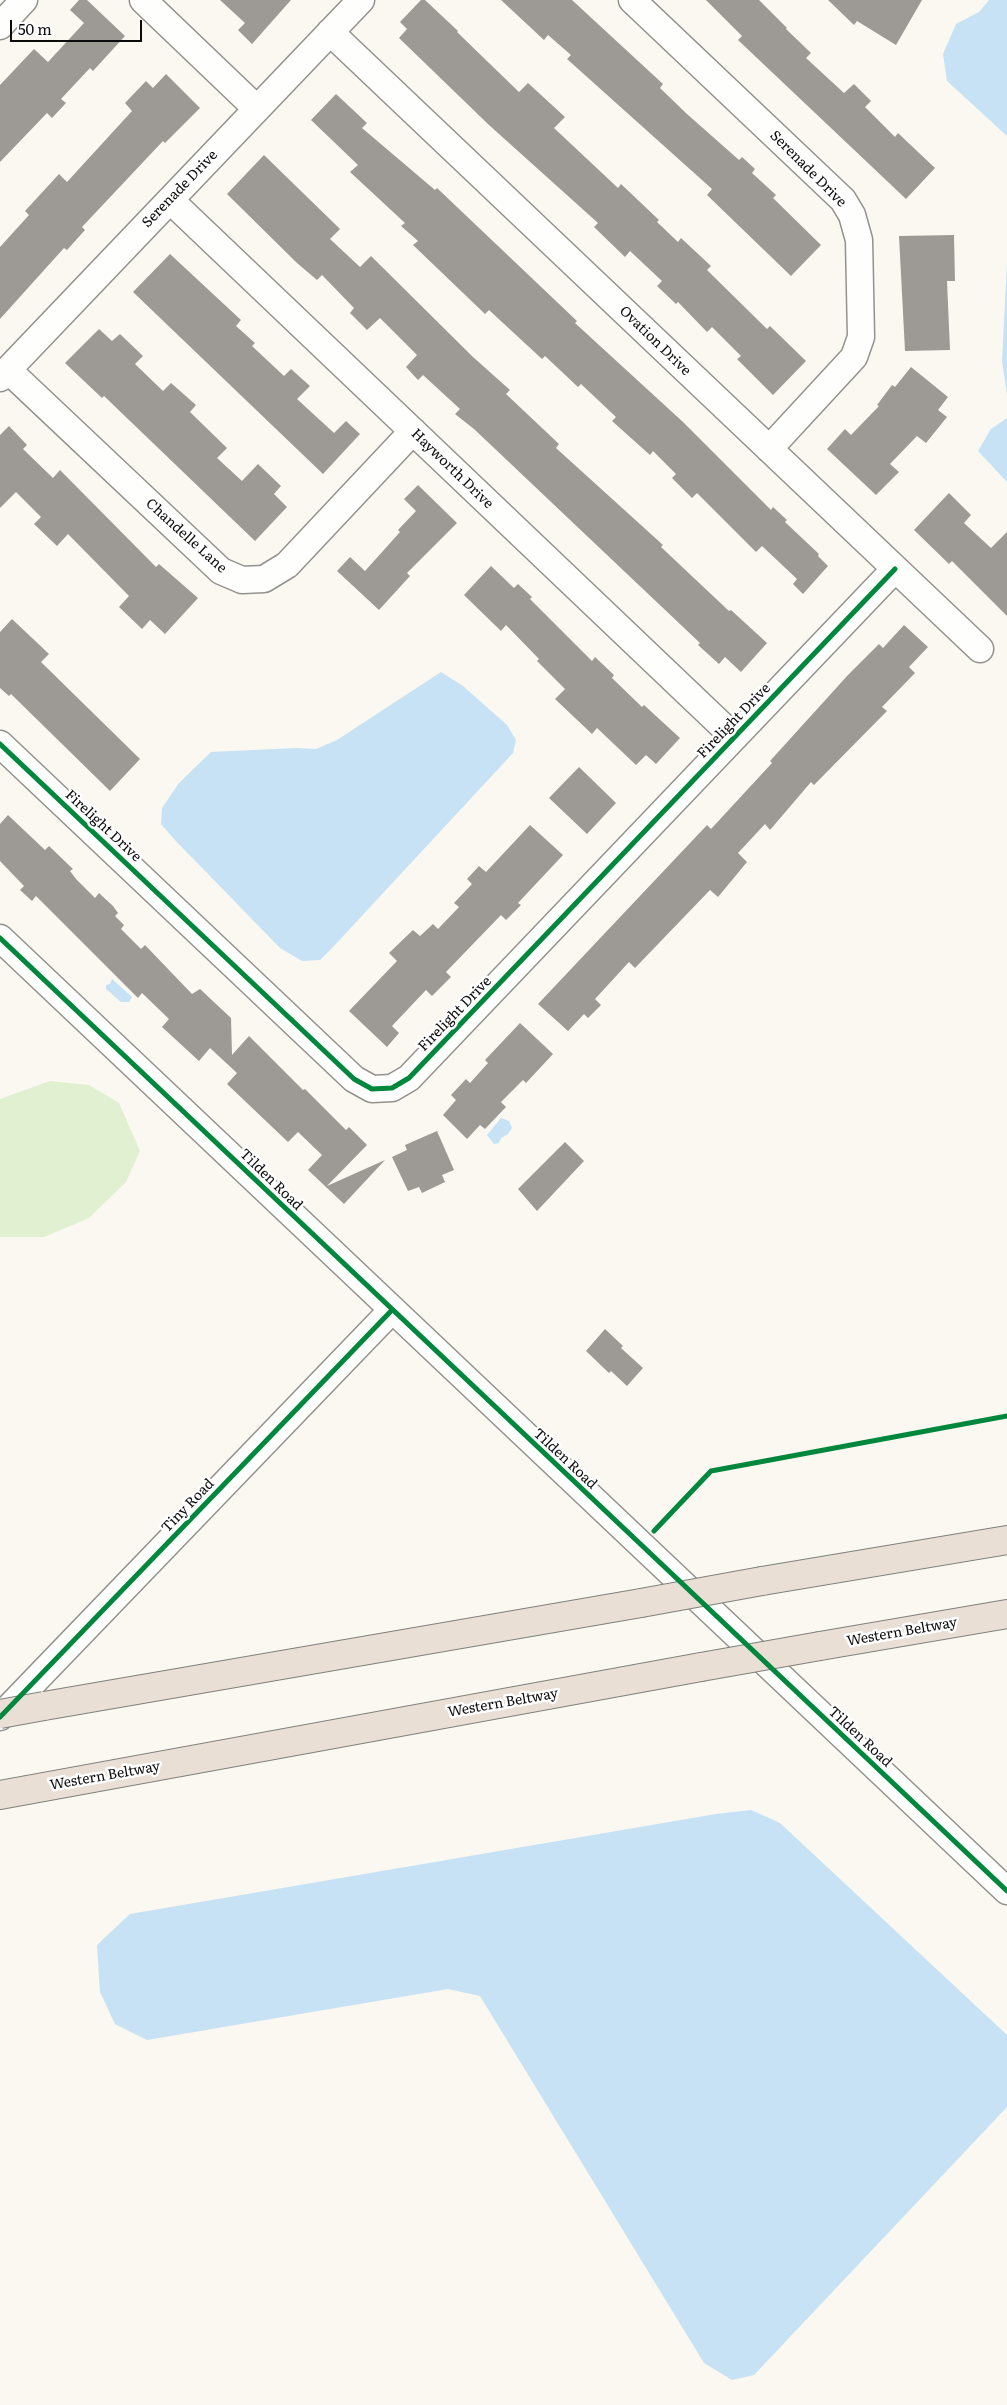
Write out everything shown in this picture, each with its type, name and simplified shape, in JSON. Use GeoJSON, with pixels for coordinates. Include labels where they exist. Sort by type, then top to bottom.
{"type":"FeatureCollection","features":[{"type":"Feature","properties":{"kind":"highway"},"geometry":{"type":"LineString","coordinates":[[0,1716],[44,1706],[1007,1540]]}},
{"type":"Feature","properties":{"kind":"highway","name":"Western Beltway"},"geometry":{"type":"LineString","coordinates":[[0,1795],[701,1666],[1007,1614]]}},
{"type":"Feature","properties":{"kind":"street"},"geometry":{"type":"LineString","coordinates":[[0,26],[24,0]]}},
{"type":"Feature","properties":{"kind":"street"},"geometry":{"type":"LineString","coordinates":[[142,0],[256,109]]}},
{"type":"Feature","properties":{"kind":"street","name":"Serenade Drive"},"geometry":{"type":"LineString","coordinates":[[4,374],[361,0]]}},
{"type":"Feature","properties":{"kind":"street","name":"Serenade Drive"},"geometry":{"type":"LineString","coordinates":[[632,0],[843,200],[852,215],[859,240],[861,327],[861,337],[854,357],[769,449]]}},
{"type":"Feature","properties":{"kind":"street","name":"Ovation Drive"},"geometry":{"type":"LineString","coordinates":[[330,32],[980,649]]}},
{"type":"Feature","properties":{"kind":"street","name":"Hayworth Drive"},"geometry":{"type":"LineString","coordinates":[[170,200],[734,737]]}},
{"type":"Feature","properties":{"kind":"street","name":"Chandelle Lane"},"geometry":{"type":"LineString","coordinates":[[4,374],[221,571],[242,580],[264,579],[288,565],[413,431]]}},
{"type":"Feature","properties":{"kind":"street","name":"Firelight Drive"},"geometry":{"type":"LineString","coordinates":[[0,744],[354,1079],[372,1088],[392,1088],[410,1078],[895,569]]}},
{"type":"Feature","properties":{"kind":"street","name":"Tilden Road"},"geometry":{"type":"LineString","coordinates":[[0,938],[1007,1892]]}},
{"type":"Feature","properties":{"kind":"street","name":"Tiny Road"},"geometry":{"type":"LineString","coordinates":[[0,1716],[392,1310]]}},
{"type":"Feature","properties":{"kind":"green space"},"geometry":{"type":"Polygon","coordinates":[[[50,1081],[89,1085],[119,1103],[140,1151],[126,1182],[89,1218],[44,1237],[0,1237],[0,1099],[50,1081]]]}},
{"type":"Feature","properties":{"kind":"water"},"geometry":{"type":"Polygon","coordinates":[[[989,0],[1007,0],[1007,136],[947,81],[943,54],[956,24],[979,12],[989,0]]]}},
{"type":"Feature","properties":{"kind":"water"},"geometry":{"type":"Polygon","coordinates":[[[1007,263],[1007,394],[1002,361],[1007,263]]]}},
{"type":"Feature","properties":{"kind":"water"},"geometry":{"type":"Polygon","coordinates":[[[1007,418],[1007,482],[978,451],[991,429],[1007,418]]]}},
{"type":"Feature","properties":{"kind":"water"},"geometry":{"type":"Polygon","coordinates":[[[441,672],[463,686],[507,725],[516,740],[513,753],[320,960],[302,961],[280,948],[174,839],[161,824],[162,808],[179,783],[211,752],[296,748],[316,749],[337,740],[441,672]]]}},
{"type":"Feature","properties":{"kind":"water"},"geometry":{"type":"Polygon","coordinates":[[[112,979],[132,997],[129,1002],[121,1002],[106,989],[106,985],[110,984],[112,979]]]}},
{"type":"Feature","properties":{"kind":"water"},"geometry":{"type":"Polygon","coordinates":[[[501,1118],[509,1121],[512,1128],[508,1134],[501,1138],[499,1143],[494,1144],[487,1135],[501,1118]]]}},
{"type":"Feature","properties":{"kind":"water"},"geometry":{"type":"Polygon","coordinates":[[[751,1810],[780,1823],[1007,2035],[1007,2107],[754,2375],[732,2380],[704,2363],[480,1996],[448,1989],[147,2040],[115,2024],[100,1992],[97,1945],[130,1914],[716,1814],[751,1810]]]}},
{"type":"Feature","properties":{"kind":"building"},"geometry":{"type":"Polygon","coordinates":[[[79,0],[87,0],[125,36],[93,71],[90,68],[61,99],[66,103],[52,118],[47,113],[0,162],[0,85],[34,49],[48,62],[84,23],[70,10],[79,0]]]}},
{"type":"Feature","properties":{"kind":"building"},"geometry":{"type":"Polygon","coordinates":[[[220,0],[291,0],[252,44],[238,30],[245,23],[220,0]]]}},
{"type":"Feature","properties":{"kind":"building"},"geometry":{"type":"Polygon","coordinates":[[[421,0],[425,0],[519,92],[528,83],[565,117],[554,128],[618,188],[621,184],[659,220],[657,222],[678,242],[681,238],[711,266],[707,270],[767,329],[770,326],[806,361],[773,395],[737,359],[741,356],[712,327],[707,332],[678,302],[676,304],[657,286],[662,281],[630,251],[625,257],[594,227],[598,223],[489,125],[399,38],[407,29],[400,22],[421,0]]]}},
{"type":"Feature","properties":{"kind":"building"},"geometry":{"type":"Polygon","coordinates":[[[501,0],[572,0],[663,84],[660,88],[687,114],[739,160],[742,157],[755,169],[752,173],[776,195],[773,198],[821,245],[791,276],[707,195],[712,189],[567,59],[571,55],[548,35],[544,40],[501,0]]]}},
{"type":"Feature","properties":{"kind":"building"},"geometry":{"type":"Polygon","coordinates":[[[706,0],[759,0],[811,53],[806,58],[844,93],[854,84],[871,101],[865,107],[895,137],[898,133],[935,168],[906,199],[738,40],[742,36],[706,0]]]}},
{"type":"Feature","properties":{"kind":"building"},"geometry":{"type":"Polygon","coordinates":[[[828,0],[922,0],[896,45],[857,21],[854,25],[828,0]]]}},
{"type":"Feature","properties":{"kind":"building"},"geometry":{"type":"Polygon","coordinates":[[[166,74],[200,108],[165,143],[163,141],[82,227],[85,230],[67,250],[64,248],[0,319],[0,247],[29,215],[25,211],[59,174],[67,182],[132,111],[125,103],[146,81],[153,88],[166,74]]]}},
{"type":"Feature","properties":{"kind":"building"},"geometry":{"type":"Polygon","coordinates":[[[336,94],[367,123],[362,128],[435,190],[437,188],[577,321],[575,323],[683,422],[771,510],[773,507],[787,520],[785,522],[819,554],[818,556],[828,566],[803,594],[793,584],[797,579],[762,546],[756,552],[697,493],[692,498],[672,478],[676,474],[653,451],[650,455],[612,421],[616,417],[581,384],[578,387],[545,356],[542,359],[489,310],[485,314],[413,245],[418,241],[401,226],[405,223],[350,172],[358,165],[311,120],[336,94]]]}},
{"type":"Feature","properties":{"kind":"building"},"geometry":{"type":"Polygon","coordinates":[[[264,155],[340,229],[330,239],[360,267],[371,256],[473,357],[510,390],[506,394],[559,444],[556,448],[663,545],[661,547],[729,611],[731,610],[767,643],[741,672],[725,657],[719,664],[698,645],[700,643],[474,429],[455,414],[460,409],[423,375],[418,380],[406,367],[417,355],[380,318],[367,330],[350,313],[354,308],[322,275],[317,280],[297,263],[227,194],[264,155]]]}},
{"type":"Feature","properties":{"kind":"building"},"geometry":{"type":"Polygon","coordinates":[[[954,235],[955,281],[947,281],[950,350],[905,351],[899,236],[954,235]]]}},
{"type":"Feature","properties":{"kind":"building"},"geometry":{"type":"Polygon","coordinates":[[[170,254],[241,320],[236,326],[255,343],[252,346],[284,376],[291,369],[310,386],[297,399],[334,433],[346,421],[360,434],[323,474],[133,292],[170,254]]]}},
{"type":"Feature","properties":{"kind":"building"},"geometry":{"type":"Polygon","coordinates":[[[99,329],[112,341],[120,334],[143,356],[135,364],[163,391],[171,383],[196,405],[190,412],[227,448],[217,458],[242,481],[258,464],[281,486],[274,494],[287,507],[255,541],[104,396],[102,398],[65,363],[99,329]]]}},
{"type":"Feature","properties":{"kind":"building"},"geometry":{"type":"Polygon","coordinates":[[[911,367],[948,397],[938,410],[947,417],[926,443],[917,436],[890,464],[899,472],[876,495],[827,449],[845,429],[851,435],[879,406],[877,405],[892,385],[895,387],[911,367]]]}},
{"type":"Feature","properties":{"kind":"building"},"geometry":{"type":"Polygon","coordinates":[[[9,426],[27,445],[23,449],[53,478],[60,470],[156,567],[159,564],[198,598],[165,634],[150,620],[142,629],[119,607],[129,596],[68,534],[57,546],[34,524],[41,517],[16,492],[0,508],[0,435],[9,426]]]}},
{"type":"Feature","properties":{"kind":"building"},"geometry":{"type":"Polygon","coordinates":[[[418,485],[457,523],[407,573],[410,576],[379,610],[337,571],[350,557],[365,571],[416,511],[404,499],[418,485]]]}},
{"type":"Feature","properties":{"kind":"building"},"geometry":{"type":"Polygon","coordinates":[[[949,493],[971,515],[964,523],[991,548],[1007,532],[1007,616],[952,561],[949,564],[914,530],[949,493]]]}},
{"type":"Feature","properties":{"kind":"building"},"geometry":{"type":"Polygon","coordinates":[[[491,566],[514,588],[518,584],[532,597],[530,599],[592,661],[595,657],[614,675],[612,678],[642,707],[644,705],[680,738],[656,764],[646,755],[636,765],[597,728],[592,734],[555,699],[565,689],[537,661],[539,659],[506,625],[501,631],[464,595],[491,566]]]}},
{"type":"Feature","properties":{"kind":"building"},"geometry":{"type":"Polygon","coordinates":[[[12,619],[49,654],[41,662],[140,759],[110,791],[11,694],[9,696],[0,688],[0,632],[12,619]]]}},
{"type":"Feature","properties":{"kind":"building"},"geometry":{"type":"Polygon","coordinates":[[[904,625],[928,647],[909,667],[915,673],[882,707],[887,711],[814,785],[811,782],[770,830],[765,824],[738,853],[747,862],[718,897],[710,890],[635,968],[629,962],[595,999],[601,1005],[588,1018],[584,1014],[568,1031],[538,1004],[707,825],[711,829],[772,763],[770,761],[848,675],[879,644],[883,648],[904,625]]]}},
{"type":"Feature","properties":{"kind":"building"},"geometry":{"type":"Polygon","coordinates":[[[579,767],[616,803],[587,834],[549,798],[579,767]]]}},
{"type":"Feature","properties":{"kind":"building"},"geometry":{"type":"Polygon","coordinates":[[[8,815],[45,850],[49,846],[73,869],[70,871],[76,879],[95,898],[99,893],[113,906],[118,913],[115,916],[124,925],[121,929],[141,949],[145,945],[192,994],[200,989],[231,1018],[232,1055],[249,1036],[346,1130],[349,1127],[367,1145],[327,1186],[385,1160],[344,1204],[308,1170],[322,1155],[298,1132],[288,1142],[227,1084],[237,1073],[210,1048],[199,1061],[162,1027],[169,1019],[142,993],[138,998],[36,896],[32,901],[20,890],[24,886],[0,861],[0,824],[8,815]]]}},
{"type":"Feature","properties":{"kind":"building"},"geometry":{"type":"Polygon","coordinates":[[[530,825],[563,855],[518,903],[521,905],[506,920],[501,915],[446,972],[451,977],[432,996],[426,990],[392,1026],[399,1033],[387,1047],[349,1011],[397,961],[389,953],[413,930],[420,936],[433,924],[438,929],[459,907],[454,903],[472,884],[467,879],[479,866],[486,872],[530,825]]]}},
{"type":"Feature","properties":{"kind":"building"},"geometry":{"type":"Polygon","coordinates":[[[520,1023],[553,1054],[526,1083],[523,1080],[501,1102],[506,1107],[485,1129],[480,1125],[467,1139],[443,1115],[456,1100],[451,1095],[466,1079],[470,1083],[488,1063],[485,1060],[520,1023]]]}},
{"type":"Feature","properties":{"kind":"building"},"geometry":{"type":"Polygon","coordinates":[[[437,1131],[454,1170],[442,1175],[445,1182],[422,1193],[419,1187],[408,1191],[392,1157],[407,1150],[405,1145],[437,1131]]]}},
{"type":"Feature","properties":{"kind":"building"},"geometry":{"type":"Polygon","coordinates":[[[565,1142],[584,1161],[537,1211],[518,1189],[565,1142]]]}},
{"type":"Feature","properties":{"kind":"building"},"geometry":{"type":"Polygon","coordinates":[[[605,1329],[623,1346],[621,1348],[643,1368],[627,1386],[611,1371],[609,1373],[586,1351],[605,1329]]]}},
{"type":"Feature","properties":{"kind":"cycle path"},"geometry":{"type":"LineString","coordinates":[[0,744],[354,1079],[372,1089],[392,1088],[409,1078],[895,569]]}},
{"type":"Feature","properties":{"kind":"cycle path"},"geometry":{"type":"LineString","coordinates":[[0,938],[1007,1891]]}},
{"type":"Feature","properties":{"kind":"cycle path"},"geometry":{"type":"LineString","coordinates":[[0,1717],[392,1310]]}},
{"type":"Feature","properties":{"kind":"cycle path"},"geometry":{"type":"LineString","coordinates":[[654,1531],[711,1471],[1007,1416]]}}]}
